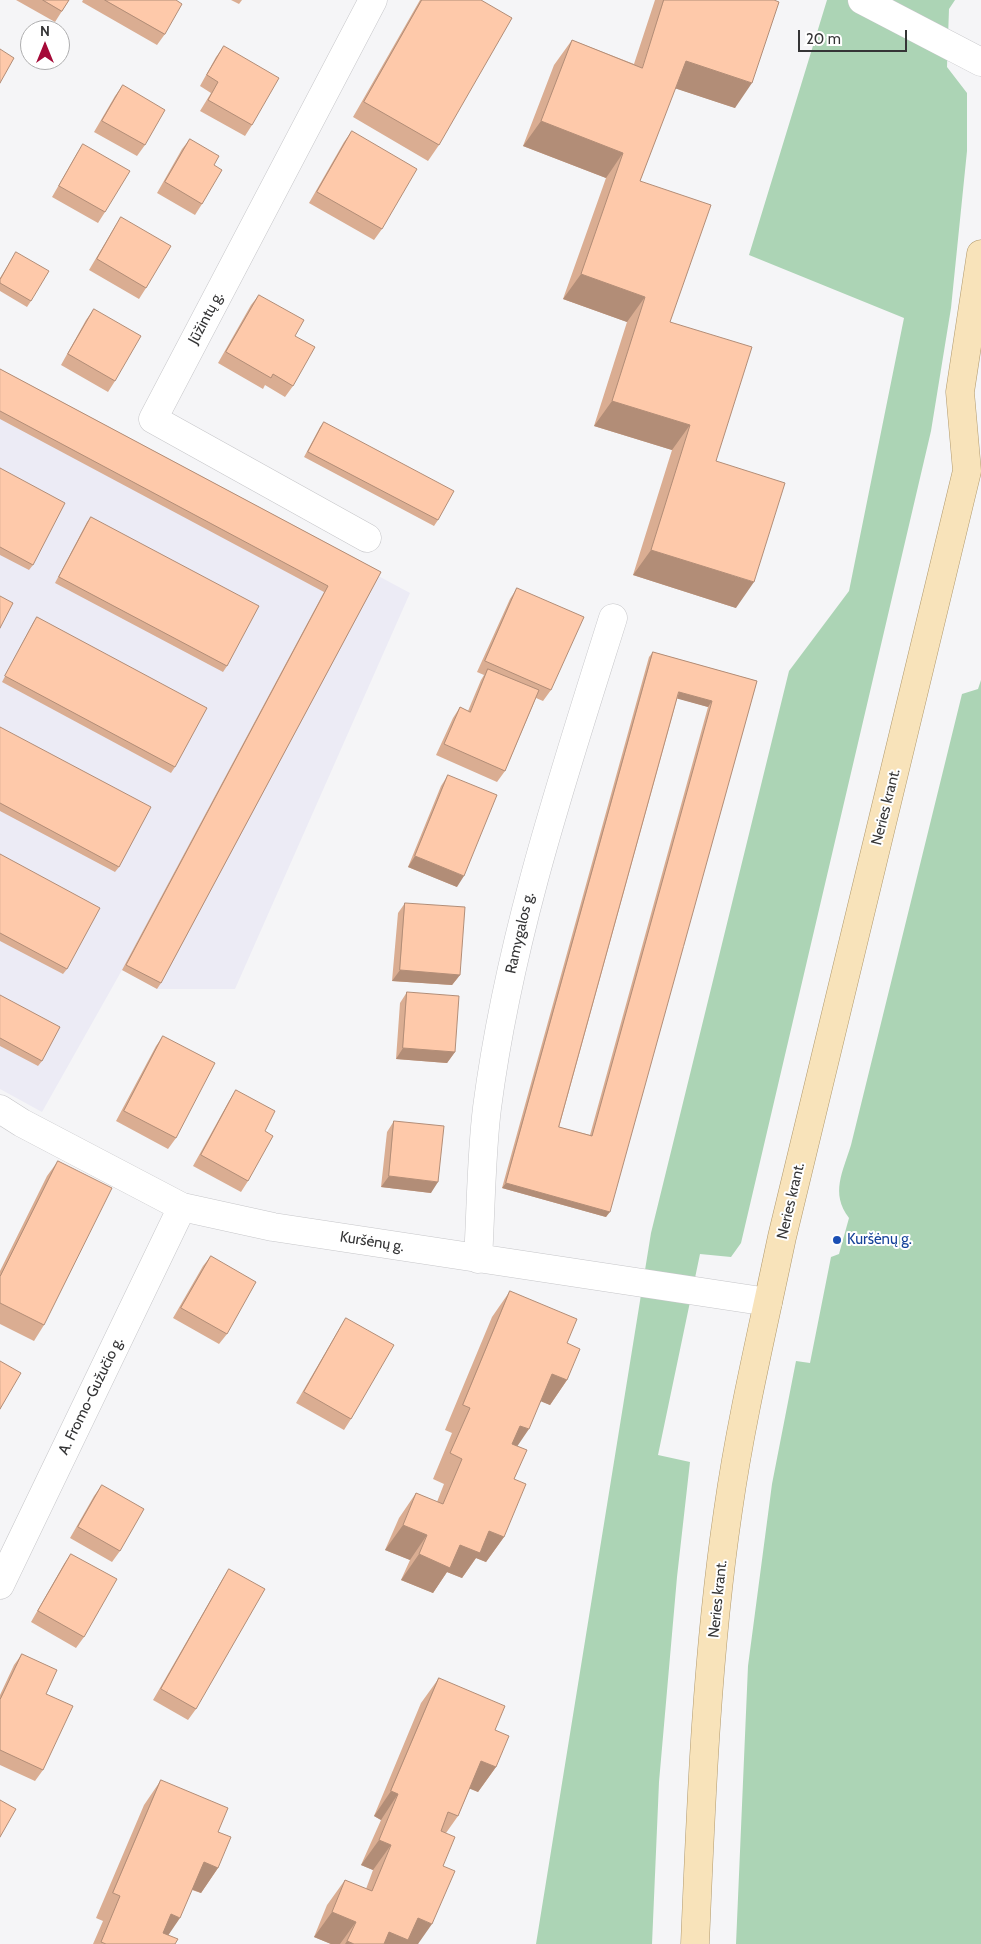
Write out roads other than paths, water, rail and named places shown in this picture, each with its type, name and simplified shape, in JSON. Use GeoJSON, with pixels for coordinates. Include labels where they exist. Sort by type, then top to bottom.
{"type":"FeatureCollection","features":[{"type":"Feature","properties":{"kind":"main road","name":"Neries krant."},"geometry":{"type":"LineString","coordinates":[[695,1944],[710,1672],[727,1521],[768,1302],[974,461],[960,392],[981,254]]}},
{"type":"Feature","properties":{"kind":"street","name":"Jūžintų g."},"geometry":{"type":"LineString","coordinates":[[367,538],[153,419],[373,0]]}},
{"type":"Feature","properties":{"kind":"street"},"geometry":{"type":"LineString","coordinates":[[862,0],[981,62]]}},
{"type":"Feature","properties":{"kind":"street","name":"Ramygalos g."},"geometry":{"type":"LineString","coordinates":[[478,1259],[487,1109],[505,1003],[524,912],[547,825],[613,618]]}},
{"type":"Feature","properties":{"kind":"street","name":"Kuršėnų g."},"geometry":{"type":"LineString","coordinates":[[0,1109],[22,1123],[182,1207],[273,1227],[768,1302]]}},
{"type":"Feature","properties":{"kind":"street","name":"A. Fromo-Gužučio g."},"geometry":{"type":"LineString","coordinates":[[0,1586],[182,1207]]}},
{"type":"Feature","properties":{"kind":"place","name":"Kuršėnų g."},"geometry":{"type":"Point","coordinates":[837,1240]}}]}
